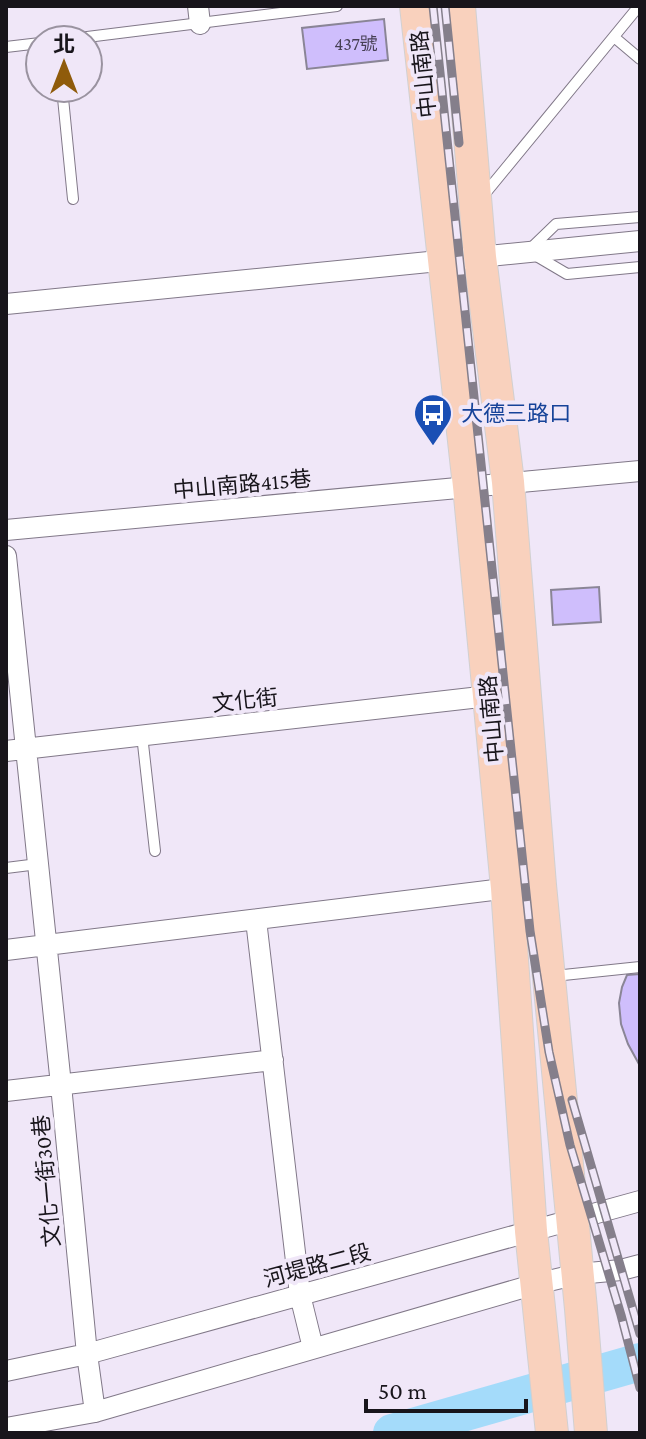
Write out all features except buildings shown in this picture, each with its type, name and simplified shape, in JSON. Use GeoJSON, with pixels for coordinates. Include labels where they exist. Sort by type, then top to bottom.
{"type":"FeatureCollection","features":[{"type":"Feature","properties":{"kind":"main road","name":"中山南路"},"geometry":{"type":"LineString","coordinates":[[416,6],[443,262],[487,484],[540,885],[591,1433]]}},
{"type":"Feature","properties":{"kind":"main road","name":"中山南路"},"geometry":{"type":"LineString","coordinates":[[459,6],[480,257],[489,696],[507,888],[531,1231],[552,1433]]}},
{"type":"Feature","properties":{"kind":"street"},"geometry":{"type":"LineString","coordinates":[[6,304],[640,241]]}},
{"type":"Feature","properties":{"kind":"street","name":"中山南路415巷"},"geometry":{"type":"LineString","coordinates":[[6,530],[640,471]]}},
{"type":"Feature","properties":{"kind":"street","name":"文化一街30巷"},"geometry":{"type":"LineString","coordinates":[[6,556],[16,750],[38,864],[95,1412]]}},
{"type":"Feature","properties":{"kind":"street","name":"文化街"},"geometry":{"type":"LineString","coordinates":[[16,750],[489,696]]}},
{"type":"Feature","properties":{"kind":"street"},"geometry":{"type":"LineString","coordinates":[[6,950],[540,885]]}},
{"type":"Feature","properties":{"kind":"street"},"geometry":{"type":"LineString","coordinates":[[256,920],[300,1295],[313,1348]]}},
{"type":"Feature","properties":{"kind":"street"},"geometry":{"type":"LineString","coordinates":[[6,1091],[273,1060]]}},
{"type":"Feature","properties":{"kind":"street","name":"河堤路二段"},"geometry":{"type":"LineString","coordinates":[[6,1371],[87,1354],[640,1201]]}},
{"type":"Feature","properties":{"kind":"street"},"geometry":{"type":"LineString","coordinates":[[6,1428],[95,1412],[313,1348],[538,1299],[578,1274],[640,1265]]}},
{"type":"Feature","properties":{"kind":"lane"},"geometry":{"type":"LineString","coordinates":[[104,32],[199,15],[337,6]]}},
{"type":"Feature","properties":{"kind":"lane"},"geometry":{"type":"LineString","coordinates":[[475,206],[639,6]]}},
{"type":"Feature","properties":{"kind":"lane"},"geometry":{"type":"LineString","coordinates":[[614,37],[640,59]]}},
{"type":"Feature","properties":{"kind":"lane"},"geometry":{"type":"LineString","coordinates":[[64,104],[73,199]]}},
{"type":"Feature","properties":{"kind":"lane"},"geometry":{"type":"LineString","coordinates":[[640,217],[556,224],[528,251],[567,274],[640,267]]}},
{"type":"Feature","properties":{"kind":"lane"},"geometry":{"type":"LineString","coordinates":[[142,735],[155,851]]}},
{"type":"Feature","properties":{"kind":"lane"},"geometry":{"type":"LineString","coordinates":[[6,868],[38,864]]}},
{"type":"Feature","properties":{"kind":"lane"},"geometry":{"type":"LineString","coordinates":[[549,976],[640,967]]}},
{"type":"Feature","properties":{"kind":"waterway"},"geometry":{"type":"LineString","coordinates":[[392,1433],[640,1362]]}},
{"type":"Feature","properties":{"kind":"railway"},"geometry":{"type":"LineString","coordinates":[[433,6],[530,931],[549,1052],[570,1145],[640,1388]]}},
{"type":"Feature","properties":{"kind":"railway"},"geometry":{"type":"LineString","coordinates":[[445,6],[459,143]]}},
{"type":"Feature","properties":{"kind":"railway"},"geometry":{"type":"LineString","coordinates":[[572,1100],[640,1334]]}},
{"type":"Feature","properties":{"kind":"place","name":"大德三路口"},"geometry":{"type":"Point","coordinates":[433,447]}}]}
